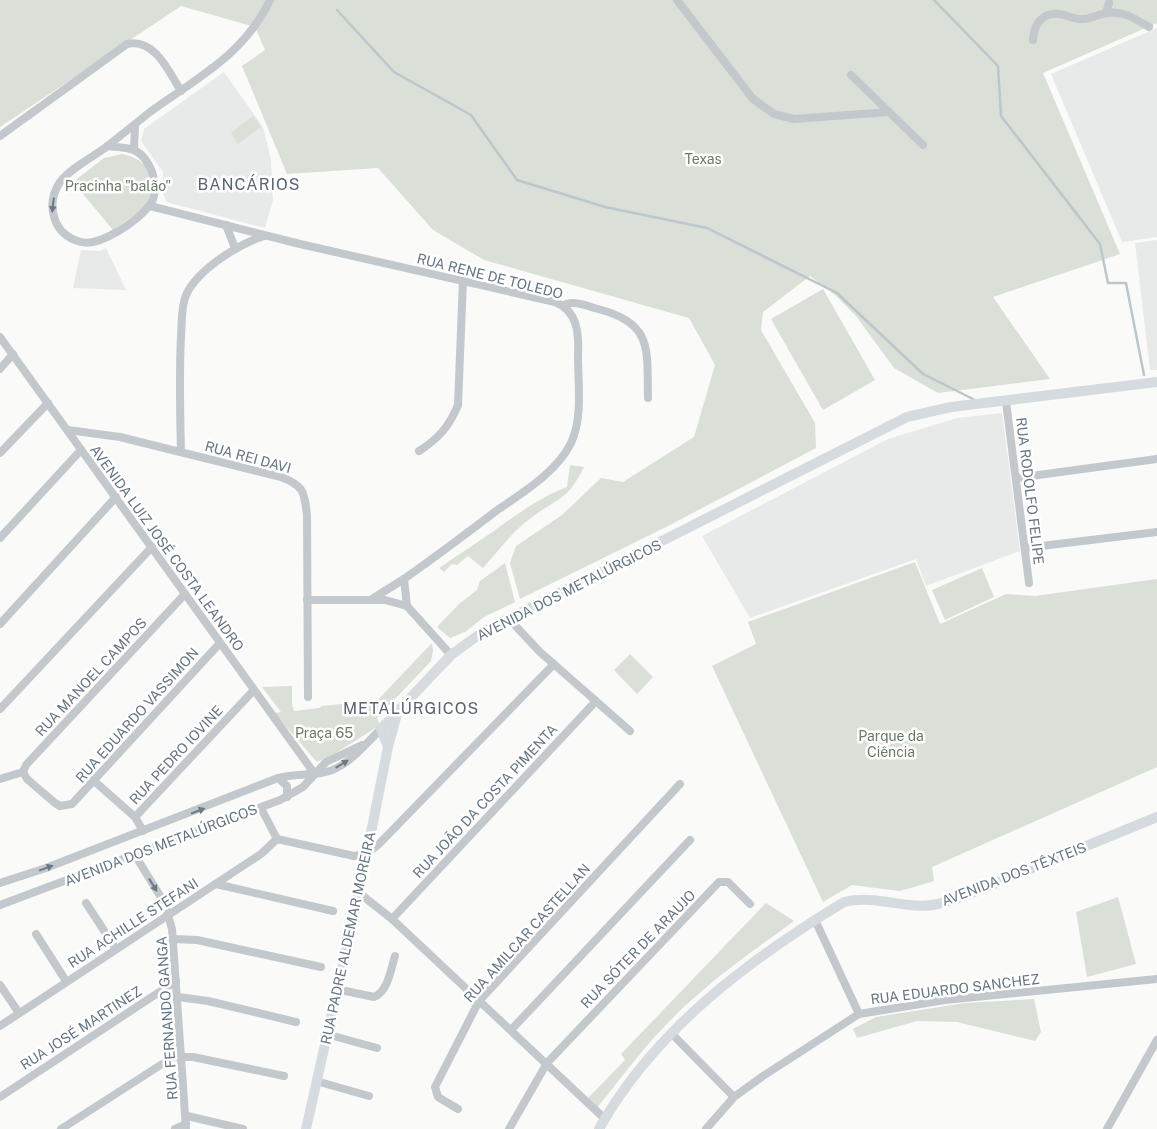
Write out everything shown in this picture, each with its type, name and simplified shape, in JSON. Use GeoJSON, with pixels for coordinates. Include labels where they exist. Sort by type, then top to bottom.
{"type":"FeatureCollection","features":[{"type":"Feature","properties":{"kind":"main road","name":"AVENIDA DOS METALÚRGICOS"},"geometry":{"type":"LineString","coordinates":[[381,729],[451,655],[484,631],[720,513],[907,416],[952,407],[1006,402],[1157,382]]}},
{"type":"Feature","properties":{"kind":"main road","name":"RUA PADRE ALDEMAR MOREIRA"},"geometry":{"type":"LineString","coordinates":[[306,1129],[388,747],[398,713]]}},
{"type":"Feature","properties":{"kind":"main road"},"geometry":{"type":"LineString","coordinates":[[381,729],[388,747]]}},
{"type":"Feature","properties":{"kind":"main road","name":"AVENIDA DOS TÊXTEIS"},"geometry":{"type":"LineString","coordinates":[[599,1129],[646,1061],[698,1007],[748,967],[844,902],[860,898],[891,900],[910,905],[937,904],[974,892],[1157,817]]}},
{"type":"Feature","properties":{"kind":"street"},"geometry":{"type":"LineString","coordinates":[[135,125],[134,150],[152,172],[154,195],[150,206],[112,235],[94,243],[79,242],[64,234],[57,226],[52,212],[52,206],[60,182],[107,146],[135,125],[181,91],[205,76],[242,42],[257,25],[270,0]]}},
{"type":"Feature","properties":{"kind":"street"},"geometry":{"type":"LineString","coordinates":[[676,0],[753,99],[774,114],[794,119],[889,112]]}},
{"type":"Feature","properties":{"kind":"street"},"geometry":{"type":"LineString","coordinates":[[1106,13],[1108,1]]}},
{"type":"Feature","properties":{"kind":"street"},"geometry":{"type":"LineString","coordinates":[[1033,40],[1034,28],[1043,18],[1058,14],[1078,19],[1093,18],[1106,13],[1124,14],[1149,27]]}},
{"type":"Feature","properties":{"kind":"street"},"geometry":{"type":"LineString","coordinates":[[0,136],[128,44],[142,44],[152,49],[181,91]]}},
{"type":"Feature","properties":{"kind":"street"},"geometry":{"type":"LineString","coordinates":[[851,75],[924,146]]}},
{"type":"Feature","properties":{"kind":"street"},"geometry":{"type":"LineString","coordinates":[[107,146],[134,150]]}},
{"type":"Feature","properties":{"kind":"street","name":"RUA RENE DE TOLEDO"},"geometry":{"type":"LineString","coordinates":[[150,206],[264,236],[463,280],[564,306],[570,311],[576,324],[578,337],[577,422],[572,442],[563,457],[531,486],[404,579],[371,599]]}},
{"type":"Feature","properties":{"kind":"street"},"geometry":{"type":"LineString","coordinates":[[226,225],[235,248]]}},
{"type":"Feature","properties":{"kind":"street"},"geometry":{"type":"LineString","coordinates":[[181,452],[179,368],[183,307],[186,295],[197,280],[235,248],[264,236]]}},
{"type":"Feature","properties":{"kind":"street"},"geometry":{"type":"LineString","coordinates":[[419,451],[442,435],[452,421],[458,405],[463,280]]}},
{"type":"Feature","properties":{"kind":"street"},"geometry":{"type":"LineString","coordinates":[[564,306],[575,303],[618,314],[630,321],[640,331],[645,343],[648,398]]}},
{"type":"Feature","properties":{"kind":"street","name":"AVENIDA LUIZ JOSÉ COSTA LEANDRO"},"geometry":{"type":"LineString","coordinates":[[0,336],[253,691],[314,773]]}},
{"type":"Feature","properties":{"kind":"street"},"geometry":{"type":"LineString","coordinates":[[0,369],[13,354]]}},
{"type":"Feature","properties":{"kind":"street","name":"RUA RODOLFO FELIPE"},"geometry":{"type":"LineString","coordinates":[[1006,402],[1030,583]]}},
{"type":"Feature","properties":{"kind":"street"},"geometry":{"type":"LineString","coordinates":[[0,453],[48,403]]}},
{"type":"Feature","properties":{"kind":"street","name":"RUA REI DAVI"},"geometry":{"type":"LineString","coordinates":[[68,430],[120,437],[281,477],[298,485],[305,497],[307,515],[308,697]]}},
{"type":"Feature","properties":{"kind":"street"},"geometry":{"type":"LineString","coordinates":[[0,538],[81,450]]}},
{"type":"Feature","properties":{"kind":"street"},"geometry":{"type":"LineString","coordinates":[[1016,478],[1157,459]]}},
{"type":"Feature","properties":{"kind":"street"},"geometry":{"type":"LineString","coordinates":[[0,624],[116,497]]}},
{"type":"Feature","properties":{"kind":"street"},"geometry":{"type":"LineString","coordinates":[[1025,548],[1157,532]]}},
{"type":"Feature","properties":{"kind":"street"},"geometry":{"type":"LineString","coordinates":[[0,709],[152,547]]}},
{"type":"Feature","properties":{"kind":"street"},"geometry":{"type":"LineString","coordinates":[[404,579],[407,606]]}},
{"type":"Feature","properties":{"kind":"street","name":"RUA MANOEL CAMPOS"},"geometry":{"type":"LineString","coordinates":[[23,772],[26,765],[185,594]]}},
{"type":"Feature","properties":{"kind":"street"},"geometry":{"type":"LineString","coordinates":[[307,600],[371,599],[385,600],[407,606],[451,655]]}},
{"type":"Feature","properties":{"kind":"street"},"geometry":{"type":"LineString","coordinates":[[509,620],[554,664],[630,731]]}},
{"type":"Feature","properties":{"kind":"street","name":"RUA EDUARDO VASSIMON"},"geometry":{"type":"LineString","coordinates":[[23,772],[26,779],[55,803],[60,806],[72,804],[220,643]]}},
{"type":"Feature","properties":{"kind":"street"},"geometry":{"type":"LineString","coordinates":[[261,808],[277,839],[346,855],[366,854],[379,844],[554,664]]}},
{"type":"Feature","properties":{"kind":"street","name":"RUA PEDRO IOVINE"},"geometry":{"type":"LineString","coordinates":[[93,780],[135,818],[253,691]]}},
{"type":"Feature","properties":{"kind":"street","name":"RUA JOÃO DA COSTA PIMENTA"},"geometry":{"type":"LineString","coordinates":[[392,919],[596,700]]}},
{"type":"Feature","properties":{"kind":"street","name":"AVENIDA DOS METALÚRGICOS"},"geometry":{"type":"LineString","coordinates":[[0,905],[287,797],[303,787],[326,762],[364,744],[381,729]]}},
{"type":"Feature","properties":{"kind":"street"},"geometry":{"type":"LineString","coordinates":[[0,779],[23,772]]}},
{"type":"Feature","properties":{"kind":"street","name":"AVENIDA DOS METALÚRGICOS"},"geometry":{"type":"LineString","coordinates":[[0,883],[143,832],[278,778],[296,773],[314,773]]}},
{"type":"Feature","properties":{"kind":"street"},"geometry":{"type":"LineString","coordinates":[[278,778],[287,786],[287,797]]}},
{"type":"Feature","properties":{"kind":"street","name":"RUA AMILCAR CASTELLAN"},"geometry":{"type":"LineString","coordinates":[[458,1109],[438,1097],[435,1087],[479,1001],[680,784]]}},
{"type":"Feature","properties":{"kind":"street"},"geometry":{"type":"LineString","coordinates":[[135,818],[143,832]]}},
{"type":"Feature","properties":{"kind":"street","name":"RUA ACHILLE STEFANI"},"geometry":{"type":"LineString","coordinates":[[0,1026],[267,850],[277,839]]}},
{"type":"Feature","properties":{"kind":"street"},"geometry":{"type":"LineString","coordinates":[[512,1030],[690,840]]}},
{"type":"Feature","properties":{"kind":"street","name":"RUA FERNANDO GANGA"},"geometry":{"type":"LineString","coordinates":[[135,855],[165,904],[174,939],[186,1123]]}},
{"type":"Feature","properties":{"kind":"street","name":"RUA SÓTER DE ARAUJO"},"geometry":{"type":"LineString","coordinates":[[509,1129],[547,1063],[719,882],[728,882],[750,904]]}},
{"type":"Feature","properties":{"kind":"street"},"geometry":{"type":"LineString","coordinates":[[216,884],[333,911]]}},
{"type":"Feature","properties":{"kind":"street"},"geometry":{"type":"LineString","coordinates":[[358,893],[392,919],[605,1119]]}},
{"type":"Feature","properties":{"kind":"street"},"geometry":{"type":"LineString","coordinates":[[86,903],[116,949]]}},
{"type":"Feature","properties":{"kind":"street"},"geometry":{"type":"LineString","coordinates":[[815,920],[858,1014]]}},
{"type":"Feature","properties":{"kind":"street"},"geometry":{"type":"LineString","coordinates":[[36,934],[66,981]]}},
{"type":"Feature","properties":{"kind":"street"},"geometry":{"type":"LineString","coordinates":[[174,939],[197,940],[321,967]]}},
{"type":"Feature","properties":{"kind":"street"},"geometry":{"type":"LineString","coordinates":[[336,989],[374,997],[378,996],[383,990],[396,956]]}},
{"type":"Feature","properties":{"kind":"street","name":"RUA EDUARDO SANCHEZ"},"geometry":{"type":"LineString","coordinates":[[706,1129],[734,1097],[858,1014],[984,996],[1157,979]]}},
{"type":"Feature","properties":{"kind":"street","name":"RUA JOSÉ MARTINEZ"},"geometry":{"type":"LineString","coordinates":[[0,1097],[176,981]]}},
{"type":"Feature","properties":{"kind":"street"},"geometry":{"type":"LineString","coordinates":[[0,985],[20,1013]]}},
{"type":"Feature","properties":{"kind":"street"},"geometry":{"type":"LineString","coordinates":[[178,997],[208,1001],[296,1022]]}},
{"type":"Feature","properties":{"kind":"street"},"geometry":{"type":"LineString","coordinates":[[326,1034],[377,1048]]}},
{"type":"Feature","properties":{"kind":"street"},"geometry":{"type":"LineString","coordinates":[[672,1034],[734,1097]]}},
{"type":"Feature","properties":{"kind":"street"},"geometry":{"type":"LineString","coordinates":[[1107,1129],[1157,1040]]}},
{"type":"Feature","properties":{"kind":"street"},"geometry":{"type":"LineString","coordinates":[[61,1129],[163,1062],[182,1055],[284,1076]]}},
{"type":"Feature","properties":{"kind":"street"},"geometry":{"type":"LineString","coordinates":[[316,1081],[370,1096]]}},
{"type":"Feature","properties":{"kind":"street"},"geometry":{"type":"LineString","coordinates":[[175,1129],[186,1123],[243,1129]]}},
{"type":"Feature","properties":{"kind":"shaded area"},"geometry":{"type":"Polygon","coordinates":[[[1157,28],[1157,237],[1122,242],[1051,74],[1157,28]]]}},
{"type":"Feature","properties":{"kind":"shaded area"},"geometry":{"type":"Polygon","coordinates":[[[224,72],[263,127],[271,159],[273,200],[265,228],[166,202],[163,193],[163,172],[141,141],[144,129],[224,72]]]}},
{"type":"Feature","properties":{"kind":"shaded area"},"geometry":{"type":"Polygon","coordinates":[[[1157,240],[1157,370],[1150,370],[1135,243],[1157,240]]]}},
{"type":"Feature","properties":{"kind":"shaded area"},"geometry":{"type":"Polygon","coordinates":[[[106,248],[126,290],[73,288],[81,250],[100,251],[106,248]]]}},
{"type":"Feature","properties":{"kind":"shaded area"},"geometry":{"type":"Polygon","coordinates":[[[1002,413],[1020,551],[926,586],[916,559],[750,618],[702,536],[888,439],[957,418],[1002,413]]]}},
{"type":"Feature","properties":{"kind":"green space","name":"Texas"},"geometry":{"type":"Polygon","coordinates":[[[0,0],[1157,0],[1157,23],[1043,73],[1120,254],[993,297],[1050,379],[938,393],[894,368],[856,316],[835,295],[810,276],[763,312],[761,330],[815,423],[816,448],[670,525],[520,599],[510,563],[516,546],[562,515],[601,478],[623,482],[694,437],[715,365],[689,318],[484,260],[433,230],[378,168],[287,174],[242,66],[265,50],[255,27],[181,6],[0,127],[0,0]]]}},
{"type":"Feature","properties":{"kind":"green space"},"geometry":{"type":"Polygon","coordinates":[[[253,116],[261,127],[238,144],[231,133],[253,116]]]}},
{"type":"Feature","properties":{"kind":"green space","name":"Pracinha \"balão\""},"geometry":{"type":"Polygon","coordinates":[[[122,154],[131,156],[144,165],[152,178],[153,186],[144,207],[113,230],[73,182],[104,158],[122,154]]]}},
{"type":"Feature","properties":{"kind":"green space"},"geometry":{"type":"Polygon","coordinates":[[[823,289],[875,380],[823,410],[771,319],[823,289]]]}},
{"type":"Feature","properties":{"kind":"green space"},"geometry":{"type":"Polygon","coordinates":[[[570,465],[584,467],[569,491],[521,526],[483,568],[468,556],[457,565],[452,564],[444,572],[439,568],[527,507],[567,487],[570,465]]]}},
{"type":"Feature","properties":{"kind":"green space","name":"Parque da Ciência"},"geometry":{"type":"Polygon","coordinates":[[[915,562],[940,624],[1006,594],[1035,596],[1157,579],[1157,767],[932,867],[934,881],[900,891],[852,885],[823,902],[712,666],[756,644],[748,622],[915,562]]]}},
{"type":"Feature","properties":{"kind":"green space"},"geometry":{"type":"Polygon","coordinates":[[[505,563],[515,602],[484,617],[465,632],[450,638],[437,627],[459,604],[477,590],[480,581],[505,563]]]}},
{"type":"Feature","properties":{"kind":"green space"},"geometry":{"type":"Polygon","coordinates":[[[982,568],[994,597],[945,620],[932,590],[982,568]]]}},
{"type":"Feature","properties":{"kind":"green space","name":"Praça 65"},"geometry":{"type":"Polygon","coordinates":[[[432,643],[431,661],[377,718],[380,725],[336,753],[317,762],[274,713],[281,712],[262,687],[292,686],[294,711],[371,701],[373,705],[432,643]]]}},
{"type":"Feature","properties":{"kind":"green space"},"geometry":{"type":"Polygon","coordinates":[[[630,654],[653,677],[637,694],[614,670],[630,654]]]}},
{"type":"Feature","properties":{"kind":"green space"},"geometry":{"type":"Polygon","coordinates":[[[1118,897],[1136,964],[1087,977],[1076,912],[1118,897]]]}},
{"type":"Feature","properties":{"kind":"green space"},"geometry":{"type":"Polygon","coordinates":[[[766,903],[794,921],[726,971],[679,1012],[646,1047],[596,1109],[588,1098],[625,1060],[621,1054],[766,903]]]}},
{"type":"Feature","properties":{"kind":"green space"},"geometry":{"type":"Polygon","coordinates":[[[1034,999],[1041,1032],[1035,1041],[957,1022],[917,1021],[857,1038],[853,1029],[876,1017],[965,1003],[1034,999]]]}},
{"type":"Feature","properties":{"kind":"waterway"},"geometry":{"type":"LineString","coordinates":[[934,0],[998,66],[1001,116],[1100,244],[1108,283],[1126,283],[1144,375]]}},
{"type":"Feature","properties":{"kind":"waterway"},"geometry":{"type":"LineString","coordinates":[[337,10],[394,72],[471,115],[517,180],[605,207],[707,228],[837,293],[923,374],[973,399]]}},
{"type":"Feature","properties":{"kind":"district","name":"BANCÁRIOS"},"geometry":{"type":"Point","coordinates":[249,184]}},
{"type":"Feature","properties":{"kind":"district","name":"METALÚRGICOS"},"geometry":{"type":"Point","coordinates":[411,708]}}]}
